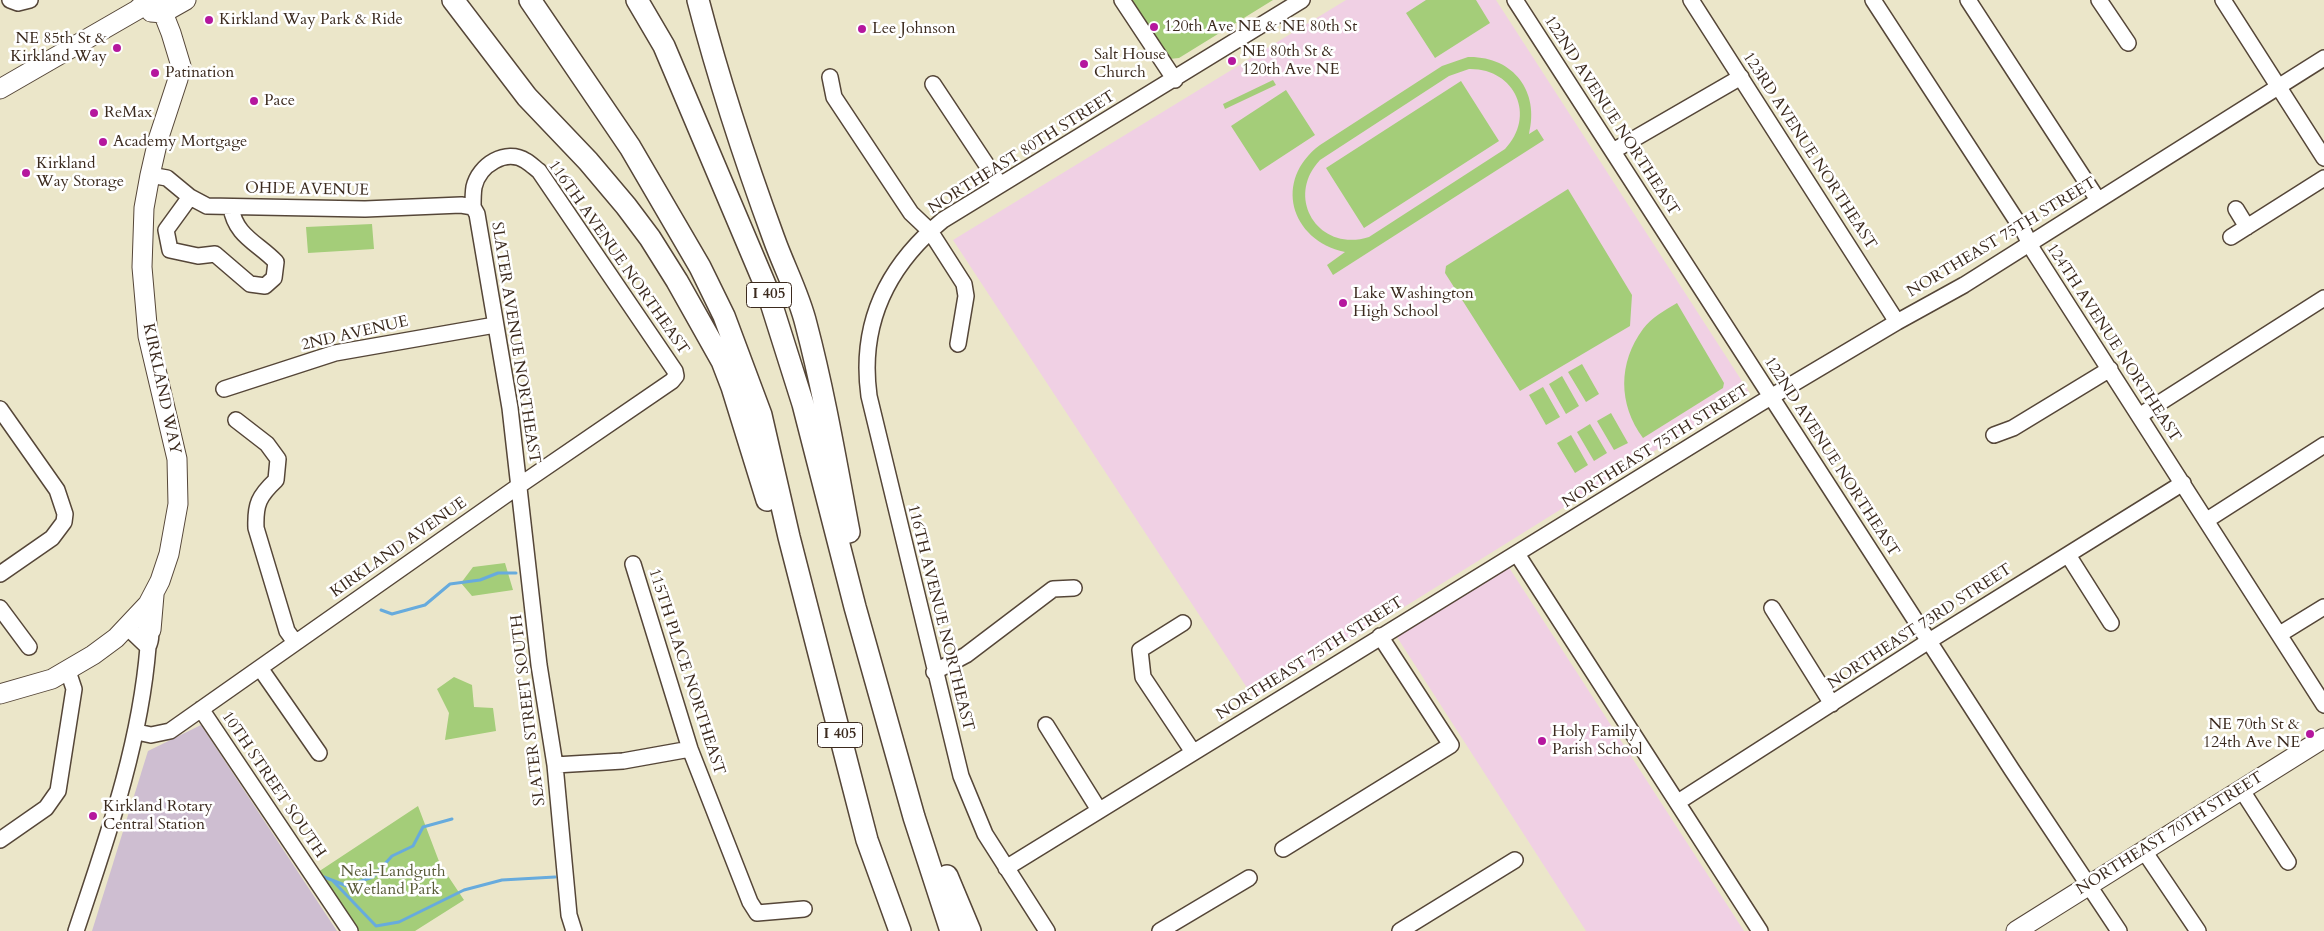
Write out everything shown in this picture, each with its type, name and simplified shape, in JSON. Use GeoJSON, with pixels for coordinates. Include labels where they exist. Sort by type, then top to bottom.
{"type":"FeatureCollection","features":[{"type":"Feature","properties":{"kind":"highway"},"geometry":{"type":"LineString","coordinates":[[453,0],[527,97],[588,161],[621,200],[650,238],[678,281],[722,361],[769,505],[789,537]]}},
{"type":"Feature","properties":{"kind":"highway","name":"I 405"},"geometry":{"type":"LineString","coordinates":[[530,0],[630,147],[700,267],[720,308],[761,415],[789,537],[867,840],[900,931]]}},
{"type":"Feature","properties":{"kind":"highway","name":"I 405"},"geometry":{"type":"LineString","coordinates":[[637,0],[664,46],[766,287],[803,404],[855,608],[914,817],[951,931]]}},
{"type":"Feature","properties":{"kind":"highway"},"geometry":{"type":"LineString","coordinates":[[698,0],[730,115],[774,240],[806,322],[835,453],[850,537],[858,586],[855,608]]}},
{"type":"Feature","properties":{"kind":"highway"},"geometry":{"type":"LineString","coordinates":[[914,817],[932,836],[970,931]]}},
{"type":"Feature","properties":{"kind":"main road"},"geometry":{"type":"LineString","coordinates":[[0,89],[143,5],[186,0]]}},
{"type":"Feature","properties":{"kind":"main road","name":"KIRKLAND WAY"},"geometry":{"type":"LineString","coordinates":[[0,694],[35,685],[68,671],[93,655],[141,630],[169,554],[178,504],[178,479],[176,459],[144,311],[143,239],[150,175],[158,140],[178,79],[180,66],[164,4]]}},
{"type":"Feature","properties":{"kind":"main road","name":"NORTHEAST 70TH STREET"},"geometry":{"type":"LineString","coordinates":[[2016,931],[2324,738]]}},
{"type":"Feature","properties":{"kind":"street"},"geometry":{"type":"LineString","coordinates":[[10,0],[18,3],[30,0]]}},
{"type":"Feature","properties":{"kind":"street"},"geometry":{"type":"LineString","coordinates":[[1122,0],[1175,80]]}},
{"type":"Feature","properties":{"kind":"street","name":"NORTHEAST 80TH STREET"},"geometry":{"type":"LineString","coordinates":[[882,294],[905,257],[943,220],[1175,80],[1302,0]]}},
{"type":"Feature","properties":{"kind":"street","name":"122ND AVENUE NORTHEAST"},"geometry":{"type":"LineString","coordinates":[[1515,0],[2055,838],[2119,931]]}},
{"type":"Feature","properties":{"kind":"street","name":"123RD AVENUE NORTHEAST"},"geometry":{"type":"LineString","coordinates":[[1691,0],[1897,322]]}},
{"type":"Feature","properties":{"kind":"street","name":"124TH AVENUE NORTHEAST"},"geometry":{"type":"LineString","coordinates":[[1873,0],[2024,232],[2324,705]]}},
{"type":"Feature","properties":{"kind":"street"},"geometry":{"type":"LineString","coordinates":[[1968,0],[2098,200]]}},
{"type":"Feature","properties":{"kind":"street"},"geometry":{"type":"LineString","coordinates":[[2100,0],[2128,43]]}},
{"type":"Feature","properties":{"kind":"street"},"geometry":{"type":"LineString","coordinates":[[2223,0],[2324,158]]}},
{"type":"Feature","properties":{"kind":"street","name":"NORTHEAST 75TH STREET"},"geometry":{"type":"LineString","coordinates":[[1006,868],[1380,636],[1772,397],[1897,322],[1964,285],[2324,58]]}},
{"type":"Feature","properties":{"kind":"street"},"geometry":{"type":"LineString","coordinates":[[830,77],[834,97],[911,213],[930,231],[964,284],[966,296],[958,344]]}},
{"type":"Feature","properties":{"kind":"street"},"geometry":{"type":"LineString","coordinates":[[1613,151],[1741,77]]}},
{"type":"Feature","properties":{"kind":"street"},"geometry":{"type":"LineString","coordinates":[[933,84],[1000,185]]}},
{"type":"Feature","properties":{"kind":"street","name":"116TH AVENUE NORTHEAST"},"geometry":{"type":"LineString","coordinates":[[473,207],[474,187],[480,174],[488,165],[498,159],[512,157],[526,160],[539,171],[675,371],[676,376]]}},
{"type":"Feature","properties":{"kind":"street","name":"OHDE AVENUE"},"geometry":{"type":"LineString","coordinates":[[150,175],[167,178],[190,196],[207,206],[365,209],[460,205],[473,207]]}},
{"type":"Feature","properties":{"kind":"street"},"geometry":{"type":"LineString","coordinates":[[2232,237],[2324,178]]}},
{"type":"Feature","properties":{"kind":"street"},"geometry":{"type":"LineString","coordinates":[[190,196],[166,230],[170,250],[198,256],[215,254],[250,284],[266,286],[274,278],[276,262],[241,231],[233,220],[231,207]]}},
{"type":"Feature","properties":{"kind":"street","name":"SLATER AVENUE NORTHEAST"},"geometry":{"type":"LineString","coordinates":[[473,207],[478,214],[510,408],[520,485]]}},
{"type":"Feature","properties":{"kind":"street"},"geometry":{"type":"LineString","coordinates":[[2236,209],[2247,227]]}},
{"type":"Feature","properties":{"kind":"street","name":"116TH AVENUE NORTHEAST"},"geometry":{"type":"LineString","coordinates":[[882,294],[869,337],[866,376],[884,464],[934,672],[964,784],[985,834],[1047,931]]}},
{"type":"Feature","properties":{"kind":"street"},"geometry":{"type":"LineString","coordinates":[[2139,416],[2324,298]]}},
{"type":"Feature","properties":{"kind":"street","name":"2ND AVENUE"},"geometry":{"type":"LineString","coordinates":[[224,389],[335,353],[495,325]]}},
{"type":"Feature","properties":{"kind":"street"},"geometry":{"type":"LineString","coordinates":[[1994,435],[2013,428],[2110,369]]}},
{"type":"Feature","properties":{"kind":"street","name":"KIRKLAND AVENUE"},"geometry":{"type":"LineString","coordinates":[[137,732],[151,735],[170,731],[520,485],[664,387],[676,376]]}},
{"type":"Feature","properties":{"kind":"street"},"geometry":{"type":"LineString","coordinates":[[0,409],[57,490],[65,514],[64,522],[52,538],[2,568]]}},
{"type":"Feature","properties":{"kind":"street"},"geometry":{"type":"LineString","coordinates":[[236,420],[267,444],[278,459],[276,480],[263,492],[255,512],[256,528],[287,631],[295,642]]}},
{"type":"Feature","properties":{"kind":"street"},"geometry":{"type":"LineString","coordinates":[[2207,520],[2324,446]]}},
{"type":"Feature","properties":{"kind":"street","name":"NORTHEAST 73RD STREET"},"geometry":{"type":"LineString","coordinates":[[1678,802],[1929,641],[2183,483]]}},
{"type":"Feature","properties":{"kind":"street","name":"SLATER STREET SOUTH"},"geometry":{"type":"LineString","coordinates":[[520,485],[539,665],[555,765],[569,915],[574,931]]}},
{"type":"Feature","properties":{"kind":"street"},"geometry":{"type":"LineString","coordinates":[[1517,554],[1760,931]]}},
{"type":"Feature","properties":{"kind":"street"},"geometry":{"type":"LineString","coordinates":[[2068,555],[2111,623]]}},
{"type":"Feature","properties":{"kind":"street","name":"115TH PLACE NORTHEAST"},"geometry":{"type":"LineString","coordinates":[[633,564],[690,749],[750,902],[757,913],[804,909]]}},
{"type":"Feature","properties":{"kind":"street"},"geometry":{"type":"LineString","coordinates":[[934,672],[966,655],[1053,589],[1074,588]]}},
{"type":"Feature","properties":{"kind":"street"},"geometry":{"type":"LineString","coordinates":[[2280,634],[2324,607]]}},
{"type":"Feature","properties":{"kind":"street"},"geometry":{"type":"LineString","coordinates":[[0,608],[29,646]]}},
{"type":"Feature","properties":{"kind":"street"},"geometry":{"type":"LineString","coordinates":[[1772,608],[1832,704]]}},
{"type":"Feature","properties":{"kind":"street"},"geometry":{"type":"LineString","coordinates":[[1183,623],[1140,650],[1143,677],[1193,752]]}},
{"type":"Feature","properties":{"kind":"street"},"geometry":{"type":"LineString","coordinates":[[76,931],[114,816],[137,732],[141,630]]}},
{"type":"Feature","properties":{"kind":"street"},"geometry":{"type":"LineString","coordinates":[[1283,850],[1451,746],[1380,636]]}},
{"type":"Feature","properties":{"kind":"street"},"geometry":{"type":"LineString","coordinates":[[260,668],[319,753]]}},
{"type":"Feature","properties":{"kind":"street"},"geometry":{"type":"LineString","coordinates":[[0,840],[52,801],[61,781],[74,689],[68,671]]}},
{"type":"Feature","properties":{"kind":"street","name":"10TH STREET SOUTH"},"geometry":{"type":"LineString","coordinates":[[201,709],[350,931]]}},
{"type":"Feature","properties":{"kind":"street"},"geometry":{"type":"LineString","coordinates":[[1046,724],[1099,810]]}},
{"type":"Feature","properties":{"kind":"street"},"geometry":{"type":"LineString","coordinates":[[555,765],[623,761],[690,749]]}},
{"type":"Feature","properties":{"kind":"street"},"geometry":{"type":"LineString","coordinates":[[2241,789],[2288,862]]}},
{"type":"Feature","properties":{"kind":"street"},"geometry":{"type":"LineString","coordinates":[[2144,851],[2198,931]]}},
{"type":"Feature","properties":{"kind":"street"},"geometry":{"type":"LineString","coordinates":[[1400,931],[1515,860]]}},
{"type":"Feature","properties":{"kind":"street"},"geometry":{"type":"LineString","coordinates":[[1160,931],[1250,878]]}},
{"type":"Feature","properties":{"kind":"shaded area","name":"Lake Washington High School"},"geometry":{"type":"Polygon","coordinates":[[[1346,0],[1496,0],[1749,392],[1255,700],[953,240],[1346,0]]]}},
{"type":"Feature","properties":{"kind":"shaded area","name":"Holy Family Parish School"},"geometry":{"type":"Polygon","coordinates":[[[1508,566],[1744,931],[1586,931],[1395,634],[1508,566]]]}},
{"type":"Feature","properties":{"kind":"shaded area"},"geometry":{"type":"Polygon","coordinates":[[[201,725],[337,931],[92,931],[148,751],[201,725]]]}},
{"type":"Feature","properties":{"kind":"green space"},"geometry":{"type":"Polygon","coordinates":[[[1129,0],[1273,0],[1179,58],[1169,59],[1129,0]]]}},
{"type":"Feature","properties":{"kind":"green space"},"geometry":{"type":"Polygon","coordinates":[[[1426,0],[1476,0],[1490,23],[1435,58],[1406,13],[1426,0]]]}},
{"type":"Feature","properties":{"kind":"green space"},"geometry":{"type":"Polygon","coordinates":[[[1468,57],[1484,58],[1510,70],[1520,79],[1526,90],[1531,118],[1529,134],[1537,129],[1544,140],[1333,275],[1327,265],[1345,252],[1326,245],[1311,235],[1301,222],[1294,207],[1293,191],[1296,175],[1305,159],[1320,145],[1442,66],[1468,57]],[[1469,69],[1449,76],[1320,160],[1310,175],[1305,190],[1306,205],[1312,219],[1322,230],[1335,237],[1351,240],[1369,237],[1505,149],[1515,136],[1520,109],[1516,96],[1509,85],[1499,76],[1485,71],[1469,69]]]}},
{"type":"Feature","properties":{"kind":"green space"},"geometry":{"type":"Polygon","coordinates":[[[1273,80],[1276,85],[1225,109],[1223,104],[1273,80]]]}},
{"type":"Feature","properties":{"kind":"green space"},"geometry":{"type":"Polygon","coordinates":[[[1461,81],[1499,141],[1364,228],[1326,168],[1461,81]]]}},
{"type":"Feature","properties":{"kind":"green space"},"geometry":{"type":"Polygon","coordinates":[[[1286,90],[1315,135],[1260,171],[1231,126],[1286,90]]]}},
{"type":"Feature","properties":{"kind":"green space"},"geometry":{"type":"Polygon","coordinates":[[[1568,189],[1632,295],[1630,326],[1520,391],[1445,273],[1446,266],[1568,189]]]}},
{"type":"Feature","properties":{"kind":"green space"},"geometry":{"type":"Polygon","coordinates":[[[372,224],[374,249],[308,253],[306,227],[372,224]]]}},
{"type":"Feature","properties":{"kind":"green space"},"geometry":{"type":"Polygon","coordinates":[[[1677,303],[1724,383],[1723,388],[1643,438],[1635,425],[1625,398],[1625,369],[1635,342],[1646,325],[1663,311],[1677,303]]]}},
{"type":"Feature","properties":{"kind":"green space"},"geometry":{"type":"Polygon","coordinates":[[[1582,364],[1599,394],[1586,402],[1568,372],[1582,364]]]}},
{"type":"Feature","properties":{"kind":"green space"},"geometry":{"type":"Polygon","coordinates":[[[1562,376],[1579,406],[1566,414],[1549,384],[1562,376]]]}},
{"type":"Feature","properties":{"kind":"green space"},"geometry":{"type":"Polygon","coordinates":[[[1543,387],[1560,417],[1546,425],[1529,395],[1543,387]]]}},
{"type":"Feature","properties":{"kind":"green space"},"geometry":{"type":"Polygon","coordinates":[[[1611,413],[1628,443],[1614,450],[1597,421],[1611,413]]]}},
{"type":"Feature","properties":{"kind":"green space"},"geometry":{"type":"Polygon","coordinates":[[[1590,424],[1607,453],[1594,461],[1577,432],[1590,424]]]}},
{"type":"Feature","properties":{"kind":"green space"},"geometry":{"type":"Polygon","coordinates":[[[1571,435],[1588,465],[1575,473],[1557,443],[1571,435]]]}},
{"type":"Feature","properties":{"kind":"green space"},"geometry":{"type":"Polygon","coordinates":[[[505,563],[513,590],[472,596],[461,583],[473,567],[505,563]]]}},
{"type":"Feature","properties":{"kind":"green space"},"geometry":{"type":"Polygon","coordinates":[[[454,677],[472,685],[474,707],[493,708],[496,731],[445,740],[449,713],[437,689],[454,677]]]}},
{"type":"Feature","properties":{"kind":"green space","name":"Neal-Landguth Wetland Park"},"geometry":{"type":"Polygon","coordinates":[[[418,806],[440,864],[464,900],[415,931],[353,931],[315,874],[418,806]]]}},
{"type":"Feature","properties":{"kind":"waterway"},"geometry":{"type":"LineString","coordinates":[[381,610],[392,614],[425,605],[450,584],[480,580],[498,573],[516,573]]}},
{"type":"Feature","properties":{"kind":"waterway"},"geometry":{"type":"LineString","coordinates":[[324,877],[347,886],[373,877],[392,856],[413,846],[423,827],[452,819]]}},
{"type":"Feature","properties":{"kind":"waterway"},"geometry":{"type":"LineString","coordinates":[[333,881],[376,926],[399,922],[464,890],[502,880],[555,877]]}},
{"type":"Feature","properties":{"kind":"place","name":"Kirkland Way Park & Ride"},"geometry":{"type":"Point","coordinates":[209,20]}},
{"type":"Feature","properties":{"kind":"place","name":"120th Ave NE & NE 80th St"},"geometry":{"type":"Point","coordinates":[1154,27]}},
{"type":"Feature","properties":{"kind":"place","name":"Lee Johnson"},"geometry":{"type":"Point","coordinates":[862,29]}},
{"type":"Feature","properties":{"kind":"place","name":"NE 85th St & Kirkland Way"},"geometry":{"type":"Point","coordinates":[117,48]}},
{"type":"Feature","properties":{"kind":"place","name":"NE 80th St & 120th Ave NE"},"geometry":{"type":"Point","coordinates":[1232,61]}},
{"type":"Feature","properties":{"kind":"place","name":"Salt House Church"},"geometry":{"type":"Point","coordinates":[1084,64]}},
{"type":"Feature","properties":{"kind":"place","name":"Patination"},"geometry":{"type":"Point","coordinates":[155,73]}},
{"type":"Feature","properties":{"kind":"place","name":"Pace"},"geometry":{"type":"Point","coordinates":[254,101]}},
{"type":"Feature","properties":{"kind":"place","name":"ReMax"},"geometry":{"type":"Point","coordinates":[94,113]}},
{"type":"Feature","properties":{"kind":"place","name":"Academy Mortgage"},"geometry":{"type":"Point","coordinates":[103,142]}},
{"type":"Feature","properties":{"kind":"place","name":"Kirkland Way Storage"},"geometry":{"type":"Point","coordinates":[26,173]}},
{"type":"Feature","properties":{"kind":"place","name":"Lake Washington High School"},"geometry":{"type":"Point","coordinates":[1343,303]}},
{"type":"Feature","properties":{"kind":"place","name":"NE 70th St & 124th Ave NE"},"geometry":{"type":"Point","coordinates":[2310,734]}},
{"type":"Feature","properties":{"kind":"place","name":"Holy Family Parish School"},"geometry":{"type":"Point","coordinates":[1542,741]}},
{"type":"Feature","properties":{"kind":"place","name":"Kirkland Rotary Central Station"},"geometry":{"type":"Point","coordinates":[93,816]}}]}
